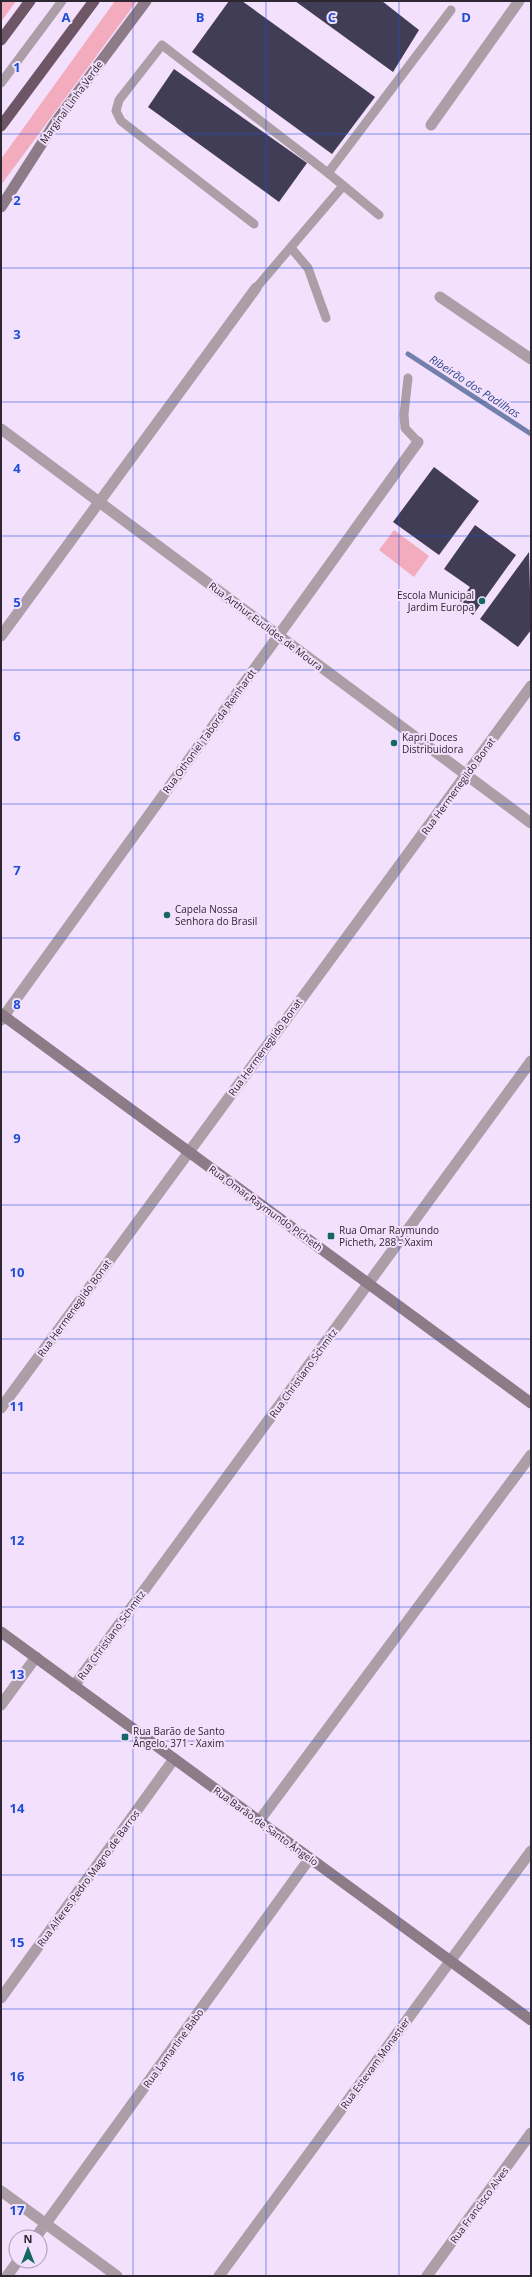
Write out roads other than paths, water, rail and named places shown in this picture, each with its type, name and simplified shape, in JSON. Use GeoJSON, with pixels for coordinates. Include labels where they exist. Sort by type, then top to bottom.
{"type":"FeatureCollection","features":[{"type":"Feature","properties":{"kind":"highway"},"geometry":{"type":"LineString","coordinates":[[1,40],[30,1]]}},
{"type":"Feature","properties":{"kind":"highway"},"geometry":{"type":"LineString","coordinates":[[1,126],[94,1]]}},
{"type":"Feature","properties":{"kind":"main road","name":"Marginal Linha Verde"},"geometry":{"type":"LineString","coordinates":[[1,207],[55,123],[146,1]]}},
{"type":"Feature","properties":{"kind":"main road","name":"Rua Omar Raymundo Picheth"},"geometry":{"type":"LineString","coordinates":[[2,1016],[531,1403]]}},
{"type":"Feature","properties":{"kind":"main road","name":"Rua Barão de Santo Ângelo"},"geometry":{"type":"LineString","coordinates":[[1,1632],[531,2020]]}},
{"type":"Feature","properties":{"kind":"street"},"geometry":{"type":"LineString","coordinates":[[431,125],[519,1]]}},
{"type":"Feature","properties":{"kind":"street"},"geometry":{"type":"LineString","coordinates":[[1,636],[256,288]]}},
{"type":"Feature","properties":{"kind":"street"},"geometry":{"type":"LineString","coordinates":[[440,297],[531,359]]}},
{"type":"Feature","properties":{"kind":"street","name":"Rua Arthur Euclides de Moura"},"geometry":{"type":"LineString","coordinates":[[1,429],[531,823]]}},
{"type":"Feature","properties":{"kind":"street","name":"Rua Othoniel Taborda Reinhardt"},"geometry":{"type":"LineString","coordinates":[[2,1016],[418,442]]}},
{"type":"Feature","properties":{"kind":"street","name":"Rua Hermenegildo Bonat"},"geometry":{"type":"LineString","coordinates":[[1,1408],[188,1151],[531,686]]}},
{"type":"Feature","properties":{"kind":"street","name":"Rua Christiano Schmitz"},"geometry":{"type":"LineString","coordinates":[[74,1686],[531,1061]]}},
{"type":"Feature","properties":{"kind":"street"},"geometry":{"type":"LineString","coordinates":[[259,1821],[531,1455]]}},
{"type":"Feature","properties":{"kind":"street"},"geometry":{"type":"LineString","coordinates":[[1,1705],[36,1657]]}},
{"type":"Feature","properties":{"kind":"street","name":"Rua Alferes Pedro Magno de Barros"},"geometry":{"type":"LineString","coordinates":[[1,1998],[174,1759]]}},
{"type":"Feature","properties":{"kind":"street","name":"Rua Estevam Monastier"},"geometry":{"type":"LineString","coordinates":[[219,2276],[531,1851]]}},
{"type":"Feature","properties":{"kind":"street","name":"Rua Lamartine Babo"},"geometry":{"type":"LineString","coordinates":[[42,2229],[310,1858]]}},
{"type":"Feature","properties":{"kind":"street","name":"Rua Francisco Alves"},"geometry":{"type":"LineString","coordinates":[[427,2276],[531,2133]]}},
{"type":"Feature","properties":{"kind":"street"},"geometry":{"type":"LineString","coordinates":[[1,2191],[117,2276]]}},
{"type":"Feature","properties":{"kind":"lane"},"geometry":{"type":"LineString","coordinates":[[1,83],[62,1]]}},
{"type":"Feature","properties":{"kind":"lane"},"geometry":{"type":"LineString","coordinates":[[328,173],[452,10]]}},
{"type":"Feature","properties":{"kind":"lane"},"geometry":{"type":"LineString","coordinates":[[254,224],[121,121],[116,111],[119,100],[162,45],[328,173],[379,215]]}},
{"type":"Feature","properties":{"kind":"lane"},"geometry":{"type":"LineString","coordinates":[[256,288],[343,186]]}},
{"type":"Feature","properties":{"kind":"lane"},"geometry":{"type":"LineString","coordinates":[[291,248],[308,268],[326,318]]}},
{"type":"Feature","properties":{"kind":"lane"},"geometry":{"type":"LineString","coordinates":[[408,378],[404,414],[405,428],[418,442]]}},
{"type":"Feature","properties":{"kind":"waterway","name":"Ribeirão dos Padilhas"},"geometry":{"type":"LineString","coordinates":[[408,354],[531,434]]}},
{"type":"Feature","properties":{"kind":"place","name":"Escola Municipal Jardim Europa"},"geometry":{"type":"Point","coordinates":[482,601]}},
{"type":"Feature","properties":{"kind":"place","name":"Kapri Doces Distribuidora"},"geometry":{"type":"Point","coordinates":[394,743]}},
{"type":"Feature","properties":{"kind":"place","name":"Capela Nossa Senhora do Brasil"},"geometry":{"type":"Point","coordinates":[167,915]}},
{"type":"Feature","properties":{"kind":"place","name":"Rua Omar Raymundo Picheth, 288 - Xaxim"},"geometry":{"type":"Point","coordinates":[331,1236]}},
{"type":"Feature","properties":{"kind":"place","name":"Rua Barão de Santo Ângelo, 371 - Xaxim"},"geometry":{"type":"Point","coordinates":[125,1737]}}]}
